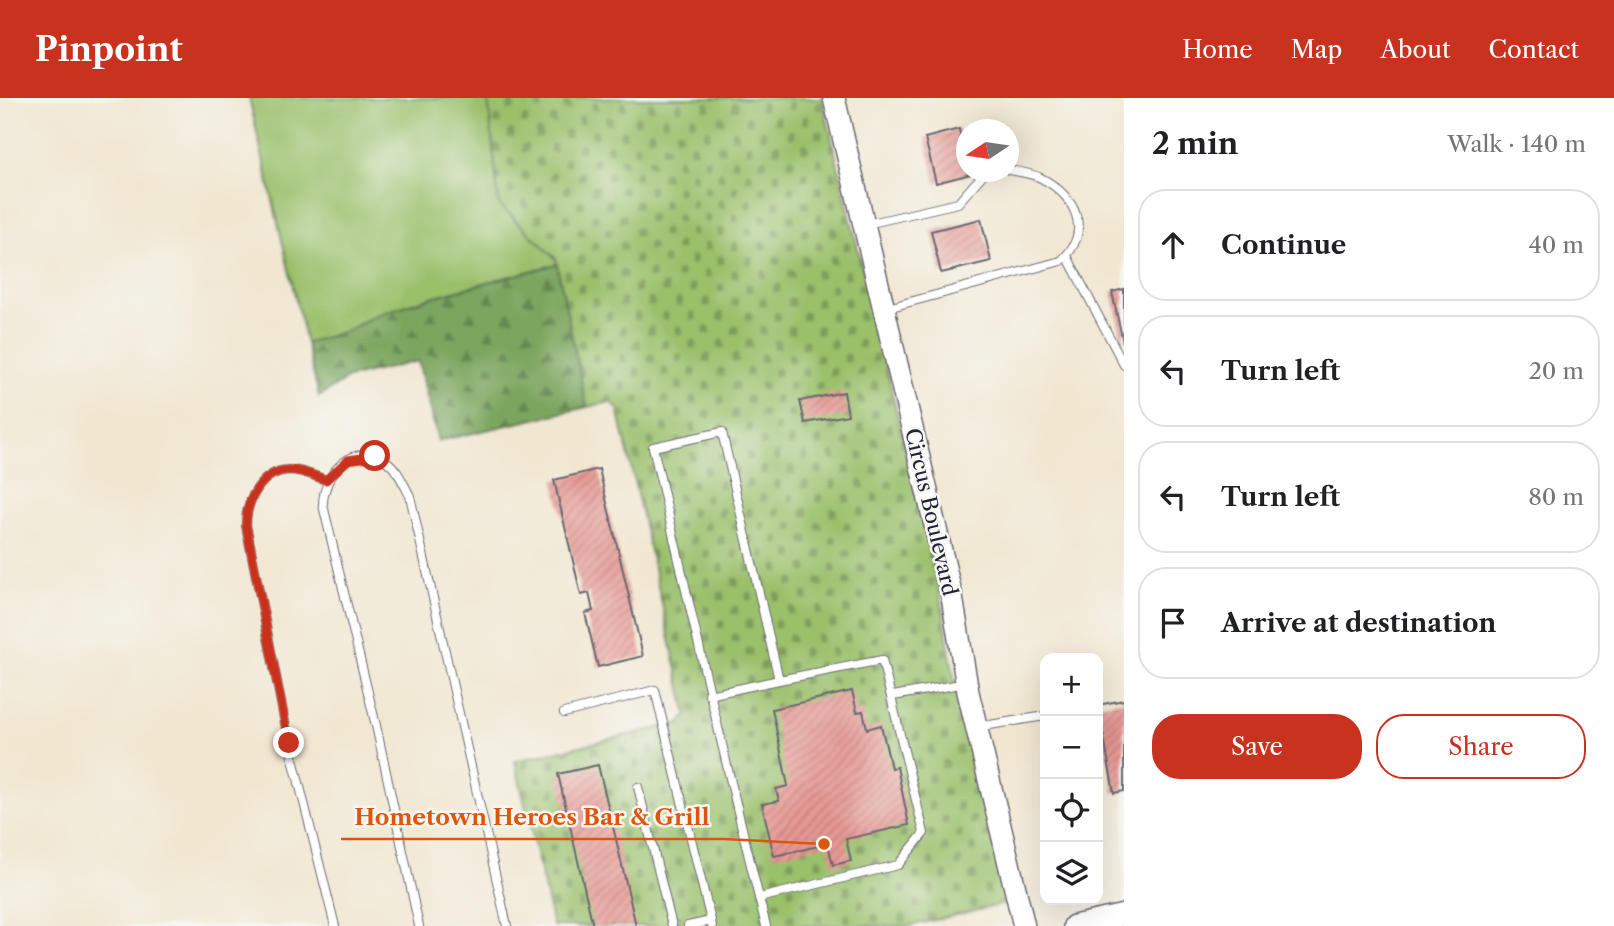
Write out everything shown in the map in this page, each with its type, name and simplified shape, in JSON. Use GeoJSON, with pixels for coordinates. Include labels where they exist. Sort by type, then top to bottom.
{"type":"FeatureCollection","features":[{"type":"Feature","properties":{"kind":"street","name":"Circus Boulevard"},"geometry":{"type":"LineString","coordinates":[[834,98],[951,597],[967,683],[1024,926]]}},
{"type":"Feature","properties":{"kind":"street"},"geometry":{"type":"LineString","coordinates":[[1074,926],[1124,915]]}},
{"type":"Feature","properties":{"kind":"lane"},"geometry":{"type":"LineString","coordinates":[[884,309],[1060,261],[1076,247],[1079,225],[1072,205],[1059,189],[1039,177],[1019,172]]}},
{"type":"Feature","properties":{"kind":"lane"},"geometry":{"type":"LineString","coordinates":[[864,225],[958,203],[976,182]]}},
{"type":"Feature","properties":{"kind":"lane"},"geometry":{"type":"LineString","coordinates":[[1067,256],[1124,365]]}},
{"type":"Feature","properties":{"kind":"lane"},"geometry":{"type":"LineString","coordinates":[[766,926],[709,695],[653,447],[722,432],[779,680]]}},
{"type":"Feature","properties":{"kind":"lane"},"geometry":{"type":"LineString","coordinates":[[419,926],[377,730],[323,505],[326,480],[348,460],[375,456],[395,469],[410,496],[507,926]]}},
{"type":"Feature","properties":{"kind":"lane"},"geometry":{"type":"LineString","coordinates":[[326,480],[296,471],[276,473],[263,482],[251,498],[246,525],[289,743],[335,926]]}},
{"type":"Feature","properties":{"kind":"lane"},"geometry":{"type":"LineString","coordinates":[[709,695],[882,660],[893,696],[924,833],[898,865],[759,898]]}},
{"type":"Feature","properties":{"kind":"lane"},"geometry":{"type":"LineString","coordinates":[[893,696],[967,683]]}},
{"type":"Feature","properties":{"kind":"lane"},"geometry":{"type":"LineString","coordinates":[[564,713],[655,690],[711,923],[688,926]]}},
{"type":"Feature","properties":{"kind":"lane"},"geometry":{"type":"LineString","coordinates":[[977,727],[1040,717]]}},
{"type":"Feature","properties":{"kind":"lane"},"geometry":{"type":"LineString","coordinates":[[638,787],[672,926]]}},
{"type":"Feature","properties":{"kind":"green space"},"geometry":{"type":"Polygon","coordinates":[[[249,98],[488,98],[499,204],[556,259],[557,264],[432,297],[376,315],[347,331],[306,343],[249,98]]]}},
{"type":"Feature","properties":{"kind":"green space"},"geometry":{"type":"Polygon","coordinates":[[[488,98],[822,98],[941,599],[957,695],[1008,903],[909,926],[553,926],[515,761],[680,723],[687,715],[618,409],[610,402],[587,407],[556,259],[499,204],[488,98]]]}},
{"type":"Feature","properties":{"kind":"green space"},"geometry":{"type":"Polygon","coordinates":[[[557,264],[587,407],[438,441],[418,361],[348,378],[319,397],[306,343],[347,331],[376,315],[432,297],[557,264]]]}},
{"type":"Feature","properties":{"kind":"building"},"geometry":{"type":"Polygon","coordinates":[[[956,130],[956,178],[936,183],[925,138],[956,130]]]}},
{"type":"Feature","properties":{"kind":"building"},"geometry":{"type":"Polygon","coordinates":[[[981,219],[991,261],[941,273],[931,231],[981,219]]]}},
{"type":"Feature","properties":{"kind":"building"},"geometry":{"type":"Polygon","coordinates":[[[1124,289],[1124,342],[1123,342],[1112,292],[1124,289]]]}},
{"type":"Feature","properties":{"kind":"building"},"geometry":{"type":"Polygon","coordinates":[[[844,392],[848,415],[805,423],[800,401],[844,392]]]}},
{"type":"Feature","properties":{"kind":"building"},"geometry":{"type":"Polygon","coordinates":[[[599,469],[643,656],[598,667],[585,613],[593,611],[589,593],[581,595],[554,480],[599,469]]]}},
{"type":"Feature","properties":{"kind":"building"},"geometry":{"type":"Polygon","coordinates":[[[852,691],[857,712],[863,711],[867,729],[881,725],[891,768],[897,767],[909,825],[846,839],[851,861],[833,865],[828,844],[774,856],[762,804],[779,801],[776,789],[788,786],[772,709],[852,691]]]}},
{"type":"Feature","properties":{"kind":"building"},"geometry":{"type":"Polygon","coordinates":[[[1124,700],[1124,791],[1114,793],[1103,732],[1103,704],[1124,700]]]}},
{"type":"Feature","properties":{"kind":"building"},"geometry":{"type":"Polygon","coordinates":[[[598,765],[636,926],[593,926],[558,774],[598,765]]]}},
{"type":"Feature","properties":{"kind":"place","name":"Hometown Heroes Bar & Grill"},"geometry":{"type":"Point","coordinates":[824,844]}},
{"type":"Feature","properties":{"kind":"route"},"geometry":{"type":"LineString","coordinates":[[289,743],[246,525],[246,513],[251,498],[263,482],[276,473],[289,470],[326,480],[337,467],[348,460],[363,455],[375,456]]}}]}
